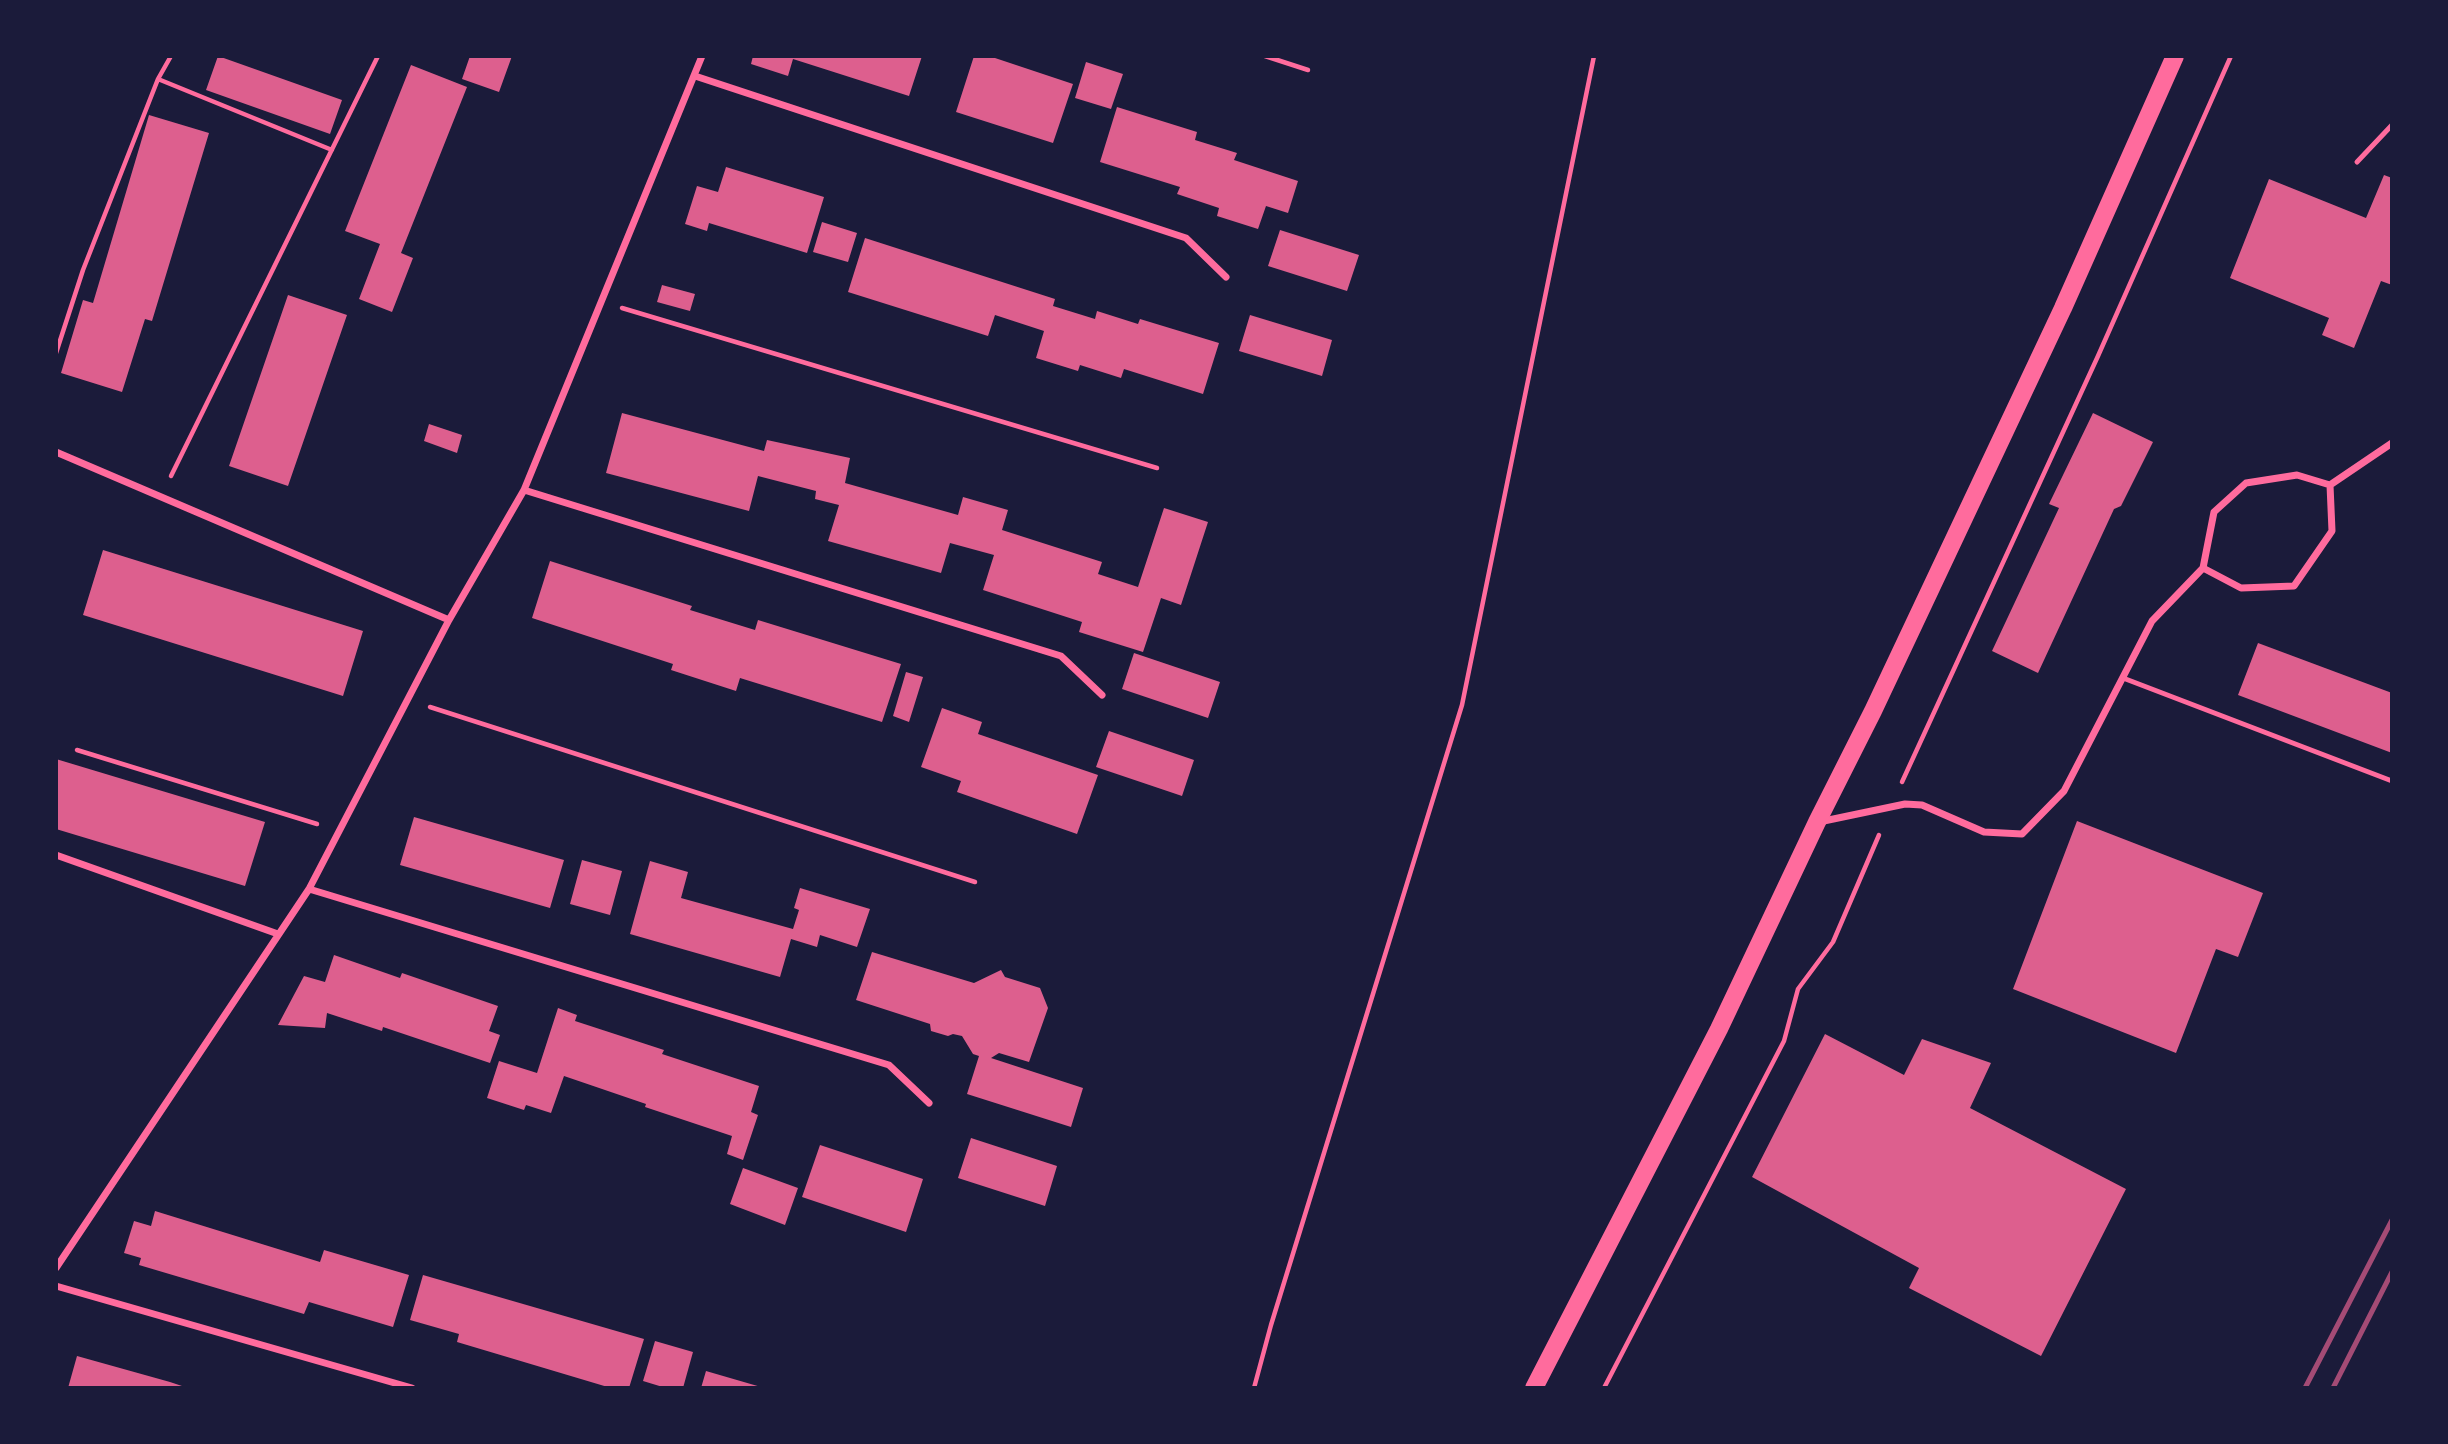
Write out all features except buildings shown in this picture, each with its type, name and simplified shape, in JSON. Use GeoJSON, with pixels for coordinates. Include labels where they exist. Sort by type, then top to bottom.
{"type":"FeatureCollection","features":[{"type":"Feature","properties":{"kind":"main road"},"geometry":{"type":"LineString","coordinates":[[1534,1388],[1719,1029],[1873,711],[2063,308],[2175,56]]}},
{"type":"Feature","properties":{"kind":"street"},"geometry":{"type":"LineString","coordinates":[[56,1268],[309,889],[449,620],[524,490],[702,56]]}},
{"type":"Feature","properties":{"kind":"street"},"geometry":{"type":"LineString","coordinates":[[695,76],[1186,238],[1226,276]]}},
{"type":"Feature","properties":{"kind":"street"},"geometry":{"type":"LineString","coordinates":[[2330,485],[2392,443]]}},
{"type":"Feature","properties":{"kind":"street"},"geometry":{"type":"LineString","coordinates":[[56,452],[449,620]]}},
{"type":"Feature","properties":{"kind":"street"},"geometry":{"type":"LineString","coordinates":[[1817,822],[1905,804],[1922,805],[1984,832],[2022,834],[2064,791],[2152,621],[2203,568],[2214,512],[2246,483],[2297,475],[2330,485]]}},
{"type":"Feature","properties":{"kind":"street"},"geometry":{"type":"LineString","coordinates":[[2203,568],[2241,588],[2294,586],[2332,531],[2330,485]]}},
{"type":"Feature","properties":{"kind":"street"},"geometry":{"type":"LineString","coordinates":[[524,490],[1061,656],[1102,695]]}},
{"type":"Feature","properties":{"kind":"street"},"geometry":{"type":"LineString","coordinates":[[56,855],[278,934]]}},
{"type":"Feature","properties":{"kind":"street"},"geometry":{"type":"LineString","coordinates":[[309,889],[889,1065],[929,1103]]}},
{"type":"Feature","properties":{"kind":"street"},"geometry":{"type":"LineString","coordinates":[[56,1286],[412,1388]]}},
{"type":"Feature","properties":{"kind":"lane"},"geometry":{"type":"LineString","coordinates":[[2357,162],[2392,125]]}},
{"type":"Feature","properties":{"kind":"lane"},"geometry":{"type":"LineString","coordinates":[[2123,678],[2392,781]]}},
{"type":"Feature","properties":{"kind":"path"},"geometry":{"type":"LineString","coordinates":[[56,354],[83,270],[158,79],[171,56]]}},
{"type":"Feature","properties":{"kind":"path"},"geometry":{"type":"LineString","coordinates":[[160,498],[378,56]]}},
{"type":"Feature","properties":{"kind":"path"},"geometry":{"type":"LineString","coordinates":[[1265,56],[1308,70]]}},
{"type":"Feature","properties":{"kind":"path"},"geometry":{"type":"LineString","coordinates":[[1254,1388],[1462,705],[1594,56]]}},
{"type":"Feature","properties":{"kind":"path"},"geometry":{"type":"LineString","coordinates":[[1604,1388],[1784,1041],[1798,989],[1833,942],[1891,806],[2098,356],[2231,56]]}},
{"type":"Feature","properties":{"kind":"path"},"geometry":{"type":"LineString","coordinates":[[158,79],[332,150]]}},
{"type":"Feature","properties":{"kind":"path"},"geometry":{"type":"LineString","coordinates":[[602,302],[1157,468]]}},
{"type":"Feature","properties":{"kind":"path"},"geometry":{"type":"LineString","coordinates":[[407,700],[975,882]]}},
{"type":"Feature","properties":{"kind":"path"},"geometry":{"type":"LineString","coordinates":[[76,750],[339,831]]}},
{"type":"Feature","properties":{"kind":"railway"},"geometry":{"type":"LineString","coordinates":[[2305,1388],[2392,1220]]}},
{"type":"Feature","properties":{"kind":"railway"},"geometry":{"type":"LineString","coordinates":[[2333,1388],[2392,1272]]}}]}
